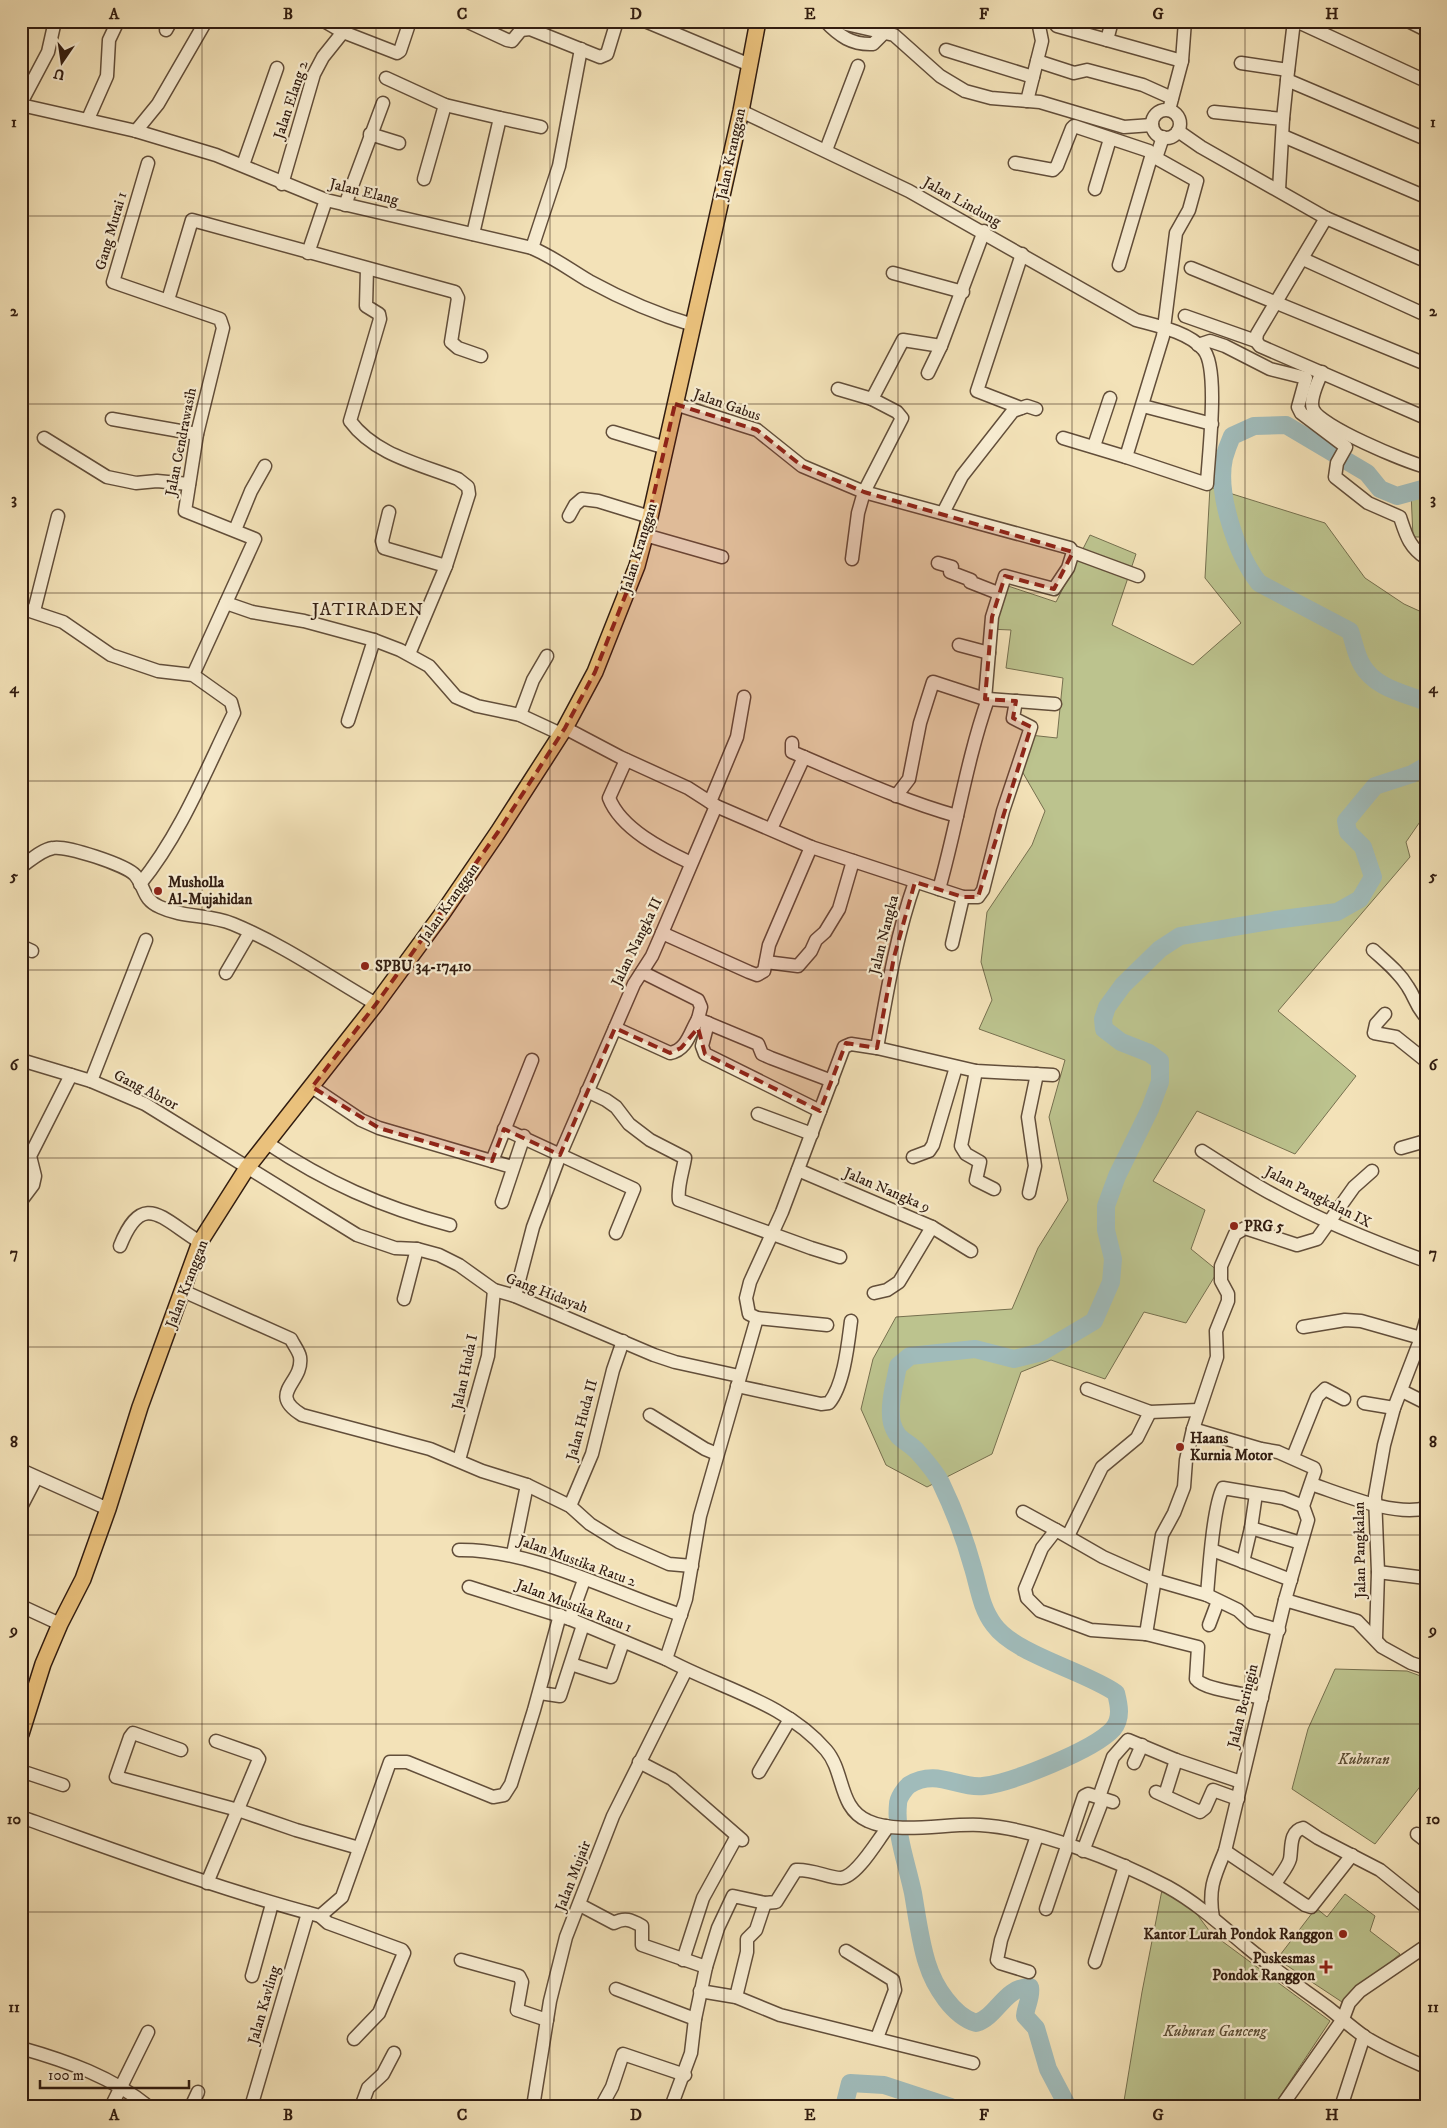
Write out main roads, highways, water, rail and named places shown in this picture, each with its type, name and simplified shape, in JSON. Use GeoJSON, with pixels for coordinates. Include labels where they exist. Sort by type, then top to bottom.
{"type":"FeatureCollection","features":[{"type":"Feature","properties":{"kind":"main road","name":"Jalan Kranggan"},"geometry":{"type":"LineString","coordinates":[[21,1734],[43,1664],[60,1624],[83,1579],[108,1509],[140,1407],[200,1242],[247,1168],[376,1004],[498,832],[563,731],[595,672],[637,566],[650,517],[741,111],[758,21]]}},
{"type":"Feature","properties":{"kind":"waterway"},"geometry":{"type":"LineString","coordinates":[[1426,488],[1397,496],[1380,489],[1367,473],[1286,425],[1254,426],[1232,436],[1224,458],[1222,473],[1230,524],[1243,557],[1259,583],[1350,631],[1360,661],[1374,679],[1391,689],[1426,702]]}},
{"type":"Feature","properties":{"kind":"waterway"},"geometry":{"type":"LineString","coordinates":[[1068,2107],[1048,2069],[1036,2028],[1025,2016],[1030,1987],[1021,1988],[1014,1992],[984,2019],[976,2023],[952,2007],[934,1981],[922,1946],[913,1893],[902,1849],[898,1826],[898,1802],[906,1788],[919,1780],[929,1778],[974,1786],[996,1784],[1071,1755],[1103,1737],[1116,1725],[1119,1716],[1116,1693],[1087,1677],[1034,1654],[1004,1636],[994,1625],[986,1612],[963,1535],[941,1483],[923,1457],[899,1436],[894,1429],[891,1409],[898,1366],[910,1356],[975,1349],[1014,1359],[1042,1352],[1094,1321],[1111,1282],[1113,1259],[1106,1230],[1106,1206],[1117,1176],[1150,1109],[1160,1082],[1160,1061],[1149,1053],[1121,1042],[1104,1029],[1103,1019],[1107,1007],[1123,985],[1160,949],[1180,936],[1337,912],[1360,899],[1373,877],[1363,847],[1348,832],[1346,821],[1375,786],[1412,774],[1426,766]]}},
{"type":"Feature","properties":{"kind":"waterway"},"geometry":{"type":"LineString","coordinates":[[844,2107],[850,2083],[884,2085],[951,2107]]}},
{"type":"Feature","properties":{"kind":"place","name":"Musholla Al-Mujahidan"},"geometry":{"type":"Point","coordinates":[158,891]}},
{"type":"Feature","properties":{"kind":"place","name":"SPBU 34-17410"},"geometry":{"type":"Point","coordinates":[365,966]}},
{"type":"Feature","properties":{"kind":"place","name":"PRG 5"},"geometry":{"type":"Point","coordinates":[1234,1226]}},
{"type":"Feature","properties":{"kind":"place","name":"Haans Kurnia Motor"},"geometry":{"type":"Point","coordinates":[1180,1447]}},
{"type":"Feature","properties":{"kind":"place","name":"Kantor Lurah Pondok Ranggon"},"geometry":{"type":"Point","coordinates":[1343,1934]}},
{"type":"Feature","properties":{"kind":"place","name":"Puskesmas Pondok Ranggon"},"geometry":{"type":"Point","coordinates":[1326,1967]}},
{"type":"Feature","properties":{"kind":"district","name":"JATIRADEN"},"geometry":{"type":"Point","coordinates":[368,610]}},
{"type":"Feature","properties":{"kind":"park label","name":"Kuburan"},"geometry":{"type":"Point","coordinates":[1364,1759]}},
{"type":"Feature","properties":{"kind":"park label","name":"Kuburan Ganceng"},"geometry":{"type":"Point","coordinates":[1215,2031]}}]}
